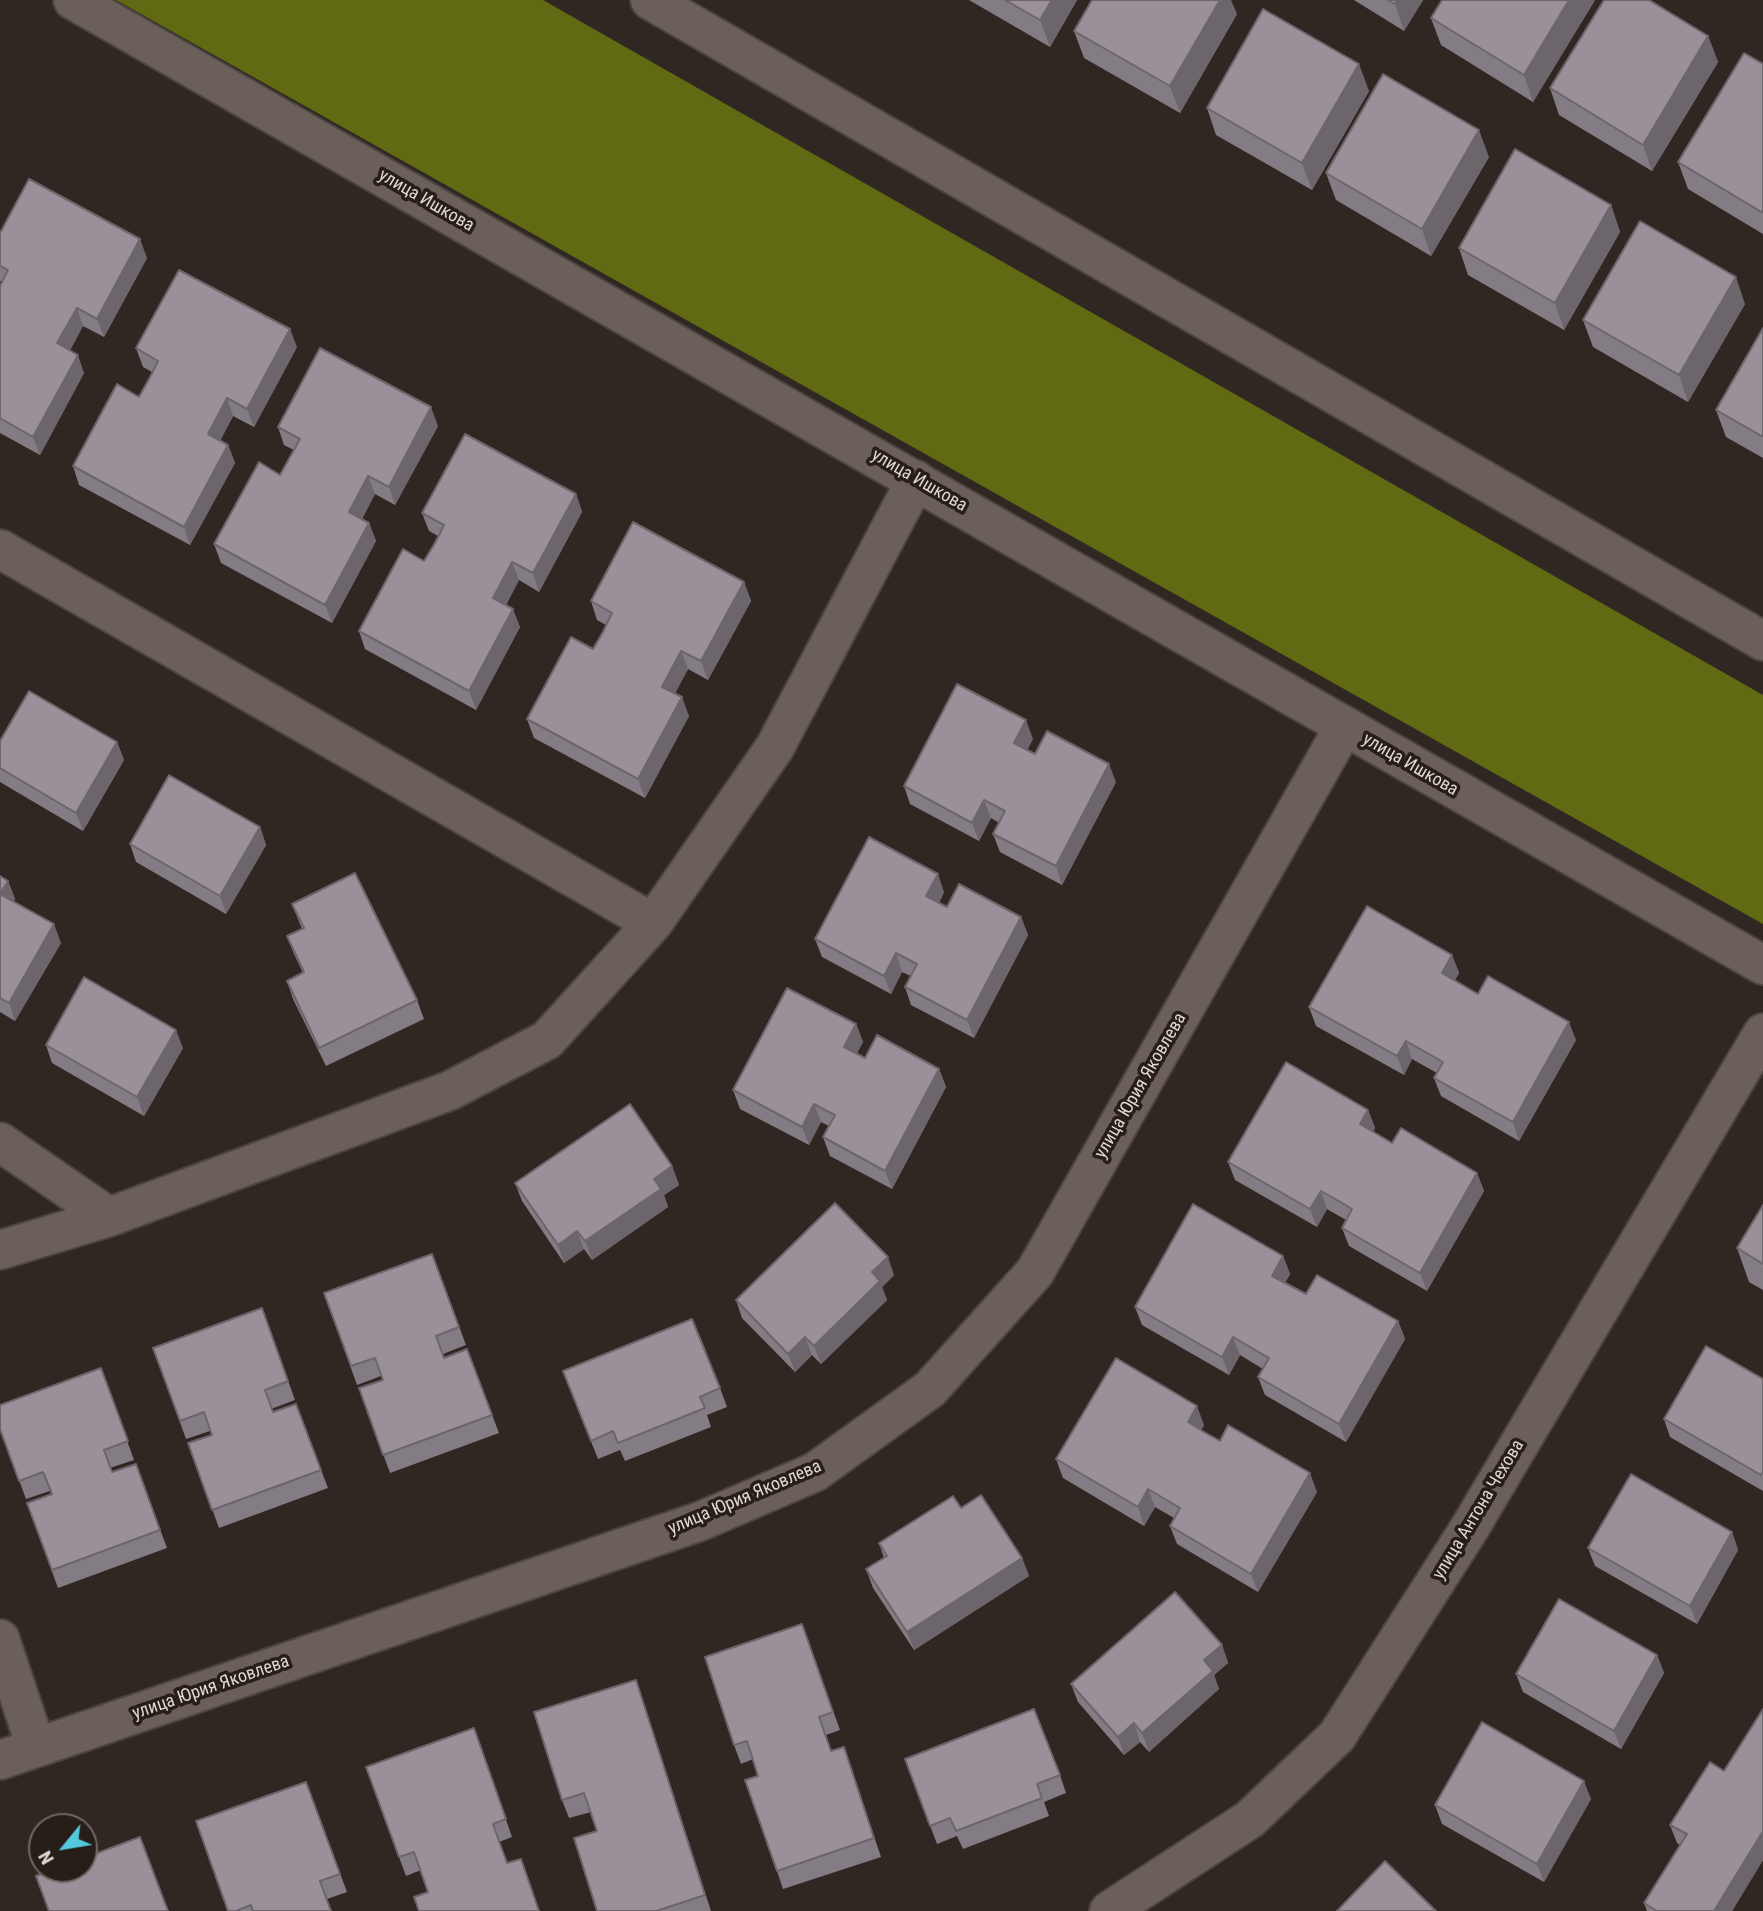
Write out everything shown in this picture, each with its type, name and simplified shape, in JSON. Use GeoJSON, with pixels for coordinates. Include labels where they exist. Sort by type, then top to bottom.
{"type":"FeatureCollection","features":[{"type":"Feature","properties":{"kind":"street","name":"улица Ишкова"},"geometry":{"type":"LineString","coordinates":[[74,0],[1763,965]]}},
{"type":"Feature","properties":{"kind":"street"},"geometry":{"type":"LineString","coordinates":[[650,0],[1763,641]]}},
{"type":"Feature","properties":{"kind":"street"},"geometry":{"type":"LineString","coordinates":[[0,1250],[109,1217],[449,1091],[547,1040],[653,923],[775,747],[916,480]]}},
{"type":"Feature","properties":{"kind":"street"},"geometry":{"type":"LineString","coordinates":[[0,549],[653,923]]}},
{"type":"Feature","properties":{"kind":"street","name":"улица Юрия Яковлева"},"geometry":{"type":"LineString","coordinates":[[0,1760],[701,1521],[815,1472],[930,1389],[1035,1272],[1344,727]]}},
{"type":"Feature","properties":{"kind":"street","name":"улица Антона Чехова"},"geometry":{"type":"LineString","coordinates":[[1109,1911],[1250,1819],[1338,1737],[1469,1529],[1763,1033]]}},
{"type":"Feature","properties":{"kind":"street"},"geometry":{"type":"LineString","coordinates":[[0,1142],[109,1217]]}},
{"type":"Feature","properties":{"kind":"street"},"geometry":{"type":"LineString","coordinates":[[0,1639],[36,1747]]}},
{"type":"Feature","properties":{"kind":"green space"},"geometry":{"type":"Polygon","coordinates":[[[116,0],[543,0],[1763,695],[1763,924],[116,0]]]}},
{"type":"Feature","properties":{"kind":"building"},"geometry":{"type":"Polygon","coordinates":[[[1005,0],[1052,0],[1040,20],[1005,0]]]}},
{"type":"Feature","properties":{"kind":"building"},"geometry":{"type":"Polygon","coordinates":[[[1092,0],[1220,0],[1170,86],[1074,31],[1092,0]]]}},
{"type":"Feature","properties":{"kind":"building"},"geometry":{"type":"Polygon","coordinates":[[[1442,0],[1569,0],[1524,75],[1431,18],[1442,0]]]}},
{"type":"Feature","properties":{"kind":"building"},"geometry":{"type":"Polygon","coordinates":[[[1604,0],[1649,0],[1708,36],[1643,145],[1550,88],[1604,0]]]}},
{"type":"Feature","properties":{"kind":"building"},"geometry":{"type":"Polygon","coordinates":[[[1263,9],[1359,64],[1302,163],[1207,108],[1263,9]]]}},
{"type":"Feature","properties":{"kind":"building"},"geometry":{"type":"Polygon","coordinates":[[[1744,53],[1763,64],[1763,213],[1678,162],[1744,53]]]}},
{"type":"Feature","properties":{"kind":"building"},"geometry":{"type":"Polygon","coordinates":[[[1383,74],[1479,130],[1422,229],[1326,173],[1383,74]]]}},
{"type":"Feature","properties":{"kind":"building"},"geometry":{"type":"Polygon","coordinates":[[[1515,149],[1611,205],[1555,303],[1459,248],[1515,149]]]}},
{"type":"Feature","properties":{"kind":"building"},"geometry":{"type":"Polygon","coordinates":[[[29,179],[140,239],[97,319],[77,308],[57,343],[78,355],[33,437],[0,418],[0,286],[8,270],[0,266],[0,233],[29,179]]]}},
{"type":"Feature","properties":{"kind":"building"},"geometry":{"type":"Polygon","coordinates":[[[1640,221],[1736,277],[1679,375],[1583,320],[1640,221]]]}},
{"type":"Feature","properties":{"kind":"building"},"geometry":{"type":"Polygon","coordinates":[[[179,270],[290,329],[247,409],[227,398],[208,434],[228,445],[184,527],[73,466],[117,384],[139,397],[149,379],[158,361],[136,348],[179,270]]]}},
{"type":"Feature","properties":{"kind":"building"},"geometry":{"type":"Polygon","coordinates":[[[1763,328],[1763,437],[1716,410],[1763,328]]]}},
{"type":"Feature","properties":{"kind":"building"},"geometry":{"type":"Polygon","coordinates":[[[320,348],[431,407],[389,487],[368,476],[349,512],[369,523],[325,605],[214,544],[259,462],[280,475],[300,439],[278,427],[320,348]]]}},
{"type":"Feature","properties":{"kind":"building"},"geometry":{"type":"Polygon","coordinates":[[[465,434],[576,494],[533,573],[512,562],[493,598],[513,609],[469,691],[359,631],[403,549],[424,561],[435,543],[444,525],[422,513],[465,434]]]}},
{"type":"Feature","properties":{"kind":"building"},"geometry":{"type":"Polygon","coordinates":[[[633,522],[744,582],[701,661],[681,651],[662,687],[682,697],[638,779],[527,719],[571,637],[593,649],[603,632],[612,613],[591,601],[633,522]]]}},
{"type":"Feature","properties":{"kind":"building"},"geometry":{"type":"Polygon","coordinates":[[[957,684],[1026,720],[1014,743],[1035,754],[1047,731],[1109,764],[1056,866],[993,834],[1005,811],[984,800],[972,823],[904,786],[957,684]]]}},
{"type":"Feature","properties":{"kind":"building"},"geometry":{"type":"Polygon","coordinates":[[[29,691],[117,742],[76,813],[0,768],[0,741],[29,691]]]}},
{"type":"Feature","properties":{"kind":"building"},"geometry":{"type":"Polygon","coordinates":[[[169,775],[260,827],[220,896],[130,844],[169,775]]]}},
{"type":"Feature","properties":{"kind":"building"},"geometry":{"type":"Polygon","coordinates":[[[869,837],[938,874],[926,896],[947,907],[959,884],[1021,917],[967,1020],[905,987],[917,964],[896,953],[884,976],[815,939],[869,837]]]}},
{"type":"Feature","properties":{"kind":"building"},"geometry":{"type":"Polygon","coordinates":[[[355,873],[417,1000],[319,1048],[287,981],[304,972],[287,936],[304,928],[292,904],[355,873]]]}},
{"type":"Feature","properties":{"kind":"building"},"geometry":{"type":"Polygon","coordinates":[[[0,876],[8,881],[0,894],[0,876]]]}},
{"type":"Feature","properties":{"kind":"building"},"geometry":{"type":"Polygon","coordinates":[[[0,894],[54,924],[9,1003],[0,998],[0,894]]]}},
{"type":"Feature","properties":{"kind":"building"},"geometry":{"type":"Polygon","coordinates":[[[1367,906],[1452,955],[1442,973],[1478,994],[1488,976],[1569,1022],[1513,1122],[1434,1078],[1443,1062],[1406,1041],[1397,1056],[1309,1007],[1367,906]]]}},
{"type":"Feature","properties":{"kind":"building"},"geometry":{"type":"Polygon","coordinates":[[[84,977],[176,1030],[137,1097],[46,1045],[84,977]]]}},
{"type":"Feature","properties":{"kind":"building"},"geometry":{"type":"Polygon","coordinates":[[[787,988],[856,1024],[844,1047],[865,1058],[877,1035],[939,1069],[885,1171],[823,1137],[835,1115],[814,1104],[802,1127],[733,1090],[787,988]]]}},
{"type":"Feature","properties":{"kind":"building"},"geometry":{"type":"Polygon","coordinates":[[[1286,1062],[1368,1110],[1360,1124],[1392,1143],[1401,1128],[1477,1173],[1420,1273],[1342,1228],[1352,1209],[1337,1200],[1321,1191],[1310,1209],[1228,1162],[1286,1062]]]}},
{"type":"Feature","properties":{"kind":"building"},"geometry":{"type":"Polygon","coordinates":[[[630,1104],[672,1166],[654,1179],[661,1189],[585,1241],[577,1231],[558,1245],[515,1183],[630,1104]]]}},
{"type":"Feature","properties":{"kind":"building"},"geometry":{"type":"Polygon","coordinates":[[[835,1203],[888,1257],[872,1272],[880,1281],[814,1346],[805,1337],[788,1354],[736,1300],[835,1203]]]}},
{"type":"Feature","properties":{"kind":"building"},"geometry":{"type":"Polygon","coordinates":[[[1193,1204],[1283,1256],[1272,1276],[1306,1294],[1317,1275],[1398,1321],[1339,1424],[1258,1377],[1269,1358],[1233,1337],[1222,1357],[1135,1307],[1193,1204]]]}},
{"type":"Feature","properties":{"kind":"building"},"geometry":{"type":"Polygon","coordinates":[[[1763,1205],[1763,1264],[1737,1248],[1763,1205]]]}},
{"type":"Feature","properties":{"kind":"building"},"geometry":{"type":"Polygon","coordinates":[[[432,1254],[459,1327],[436,1336],[444,1358],[467,1349],[492,1415],[383,1455],[359,1388],[383,1380],[375,1358],[351,1366],[324,1293],[432,1254]]]}},
{"type":"Feature","properties":{"kind":"building"},"geometry":{"type":"Polygon","coordinates":[[[262,1308],[288,1381],[265,1390],[273,1412],[296,1404],[321,1470],[212,1510],[188,1443],[212,1435],[204,1412],[180,1421],[153,1348],[262,1308]]]}},
{"type":"Feature","properties":{"kind":"building"},"geometry":{"type":"Polygon","coordinates":[[[692,1319],[720,1388],[700,1397],[705,1408],[618,1443],[613,1431],[591,1441],[563,1371],[692,1319]]]}},
{"type":"Feature","properties":{"kind":"building"},"geometry":{"type":"Polygon","coordinates":[[[1706,1346],[1763,1379],[1761,1475],[1664,1419],[1706,1346]]]}},
{"type":"Feature","properties":{"kind":"building"},"geometry":{"type":"Polygon","coordinates":[[[1116,1358],[1197,1406],[1188,1422],[1204,1432],[1220,1441],[1228,1425],[1310,1473],[1251,1574],[1170,1526],[1180,1508],[1148,1489],[1138,1507],[1056,1459],[1116,1358]]]}},
{"type":"Feature","properties":{"kind":"building"},"geometry":{"type":"Polygon","coordinates":[[[101,1368],[128,1441],[104,1450],[112,1472],[136,1464],[160,1530],[52,1570],[27,1503],[52,1494],[43,1472],[19,1481],[0,1429],[0,1405],[101,1368]]]}},
{"type":"Feature","properties":{"kind":"building"},"geometry":{"type":"Polygon","coordinates":[[[1631,1474],[1732,1532],[1690,1606],[1588,1548],[1631,1474]]]}},
{"type":"Feature","properties":{"kind":"building"},"geometry":{"type":"Polygon","coordinates":[[[981,1495],[1022,1558],[907,1632],[866,1569],[887,1556],[879,1543],[953,1496],[961,1508],[981,1495]]]}},
{"type":"Feature","properties":{"kind":"building"},"geometry":{"type":"Polygon","coordinates":[[[1175,1592],[1222,1645],[1204,1660],[1213,1671],[1142,1733],[1134,1723],[1118,1737],[1071,1684],[1175,1592]]]}},
{"type":"Feature","properties":{"kind":"building"},"geometry":{"type":"Polygon","coordinates":[[[1559,1599],[1657,1655],[1614,1731],[1516,1674],[1559,1599]]]}},
{"type":"Feature","properties":{"kind":"building"},"geometry":{"type":"Polygon","coordinates":[[[802,1624],[833,1712],[819,1717],[831,1751],[844,1747],[874,1838],[777,1871],[745,1780],[758,1776],[747,1741],[734,1745],[705,1657],[802,1624]]]}},
{"type":"Feature","properties":{"kind":"building"},"geometry":{"type":"Polygon","coordinates":[[[636,1680],[705,1895],[656,1911],[597,1911],[574,1838],[597,1831],[584,1793],[562,1800],[534,1712],[636,1680]]]}},
{"type":"Feature","properties":{"kind":"building"},"geometry":{"type":"Polygon","coordinates":[[[1034,1709],[1060,1775],[1037,1784],[1042,1798],[956,1831],[950,1818],[930,1826],[905,1759],[1034,1709]]]}},
{"type":"Feature","properties":{"kind":"building"},"geometry":{"type":"Polygon","coordinates":[[[1763,1709],[1763,1831],[1714,1911],[1657,1911],[1644,1903],[1687,1834],[1670,1825],[1710,1762],[1724,1771],[1763,1709]]]}},
{"type":"Feature","properties":{"kind":"building"},"geometry":{"type":"Polygon","coordinates":[[[1482,1722],[1584,1781],[1537,1864],[1435,1805],[1482,1722]]]}},
{"type":"Feature","properties":{"kind":"building"},"geometry":{"type":"Polygon","coordinates":[[[474,1728],[506,1819],[493,1824],[500,1844],[507,1863],[521,1859],[539,1911],[419,1911],[414,1897],[428,1892],[414,1852],[399,1857],[366,1767],[474,1728]]]}},
{"type":"Feature","properties":{"kind":"building"},"geometry":{"type":"Polygon","coordinates":[[[306,1782],[340,1874],[320,1881],[331,1911],[253,1911],[251,1905],[228,1911],[196,1821],[306,1782]]]}},
{"type":"Feature","properties":{"kind":"building"},"geometry":{"type":"Polygon","coordinates":[[[140,1837],[168,1911],[49,1911],[39,1883],[98,1883],[98,1853],[140,1837]]]}},
{"type":"Feature","properties":{"kind":"building"},"geometry":{"type":"Polygon","coordinates":[[[1385,1861],[1436,1911],[1337,1911],[1385,1861]]]}}]}
